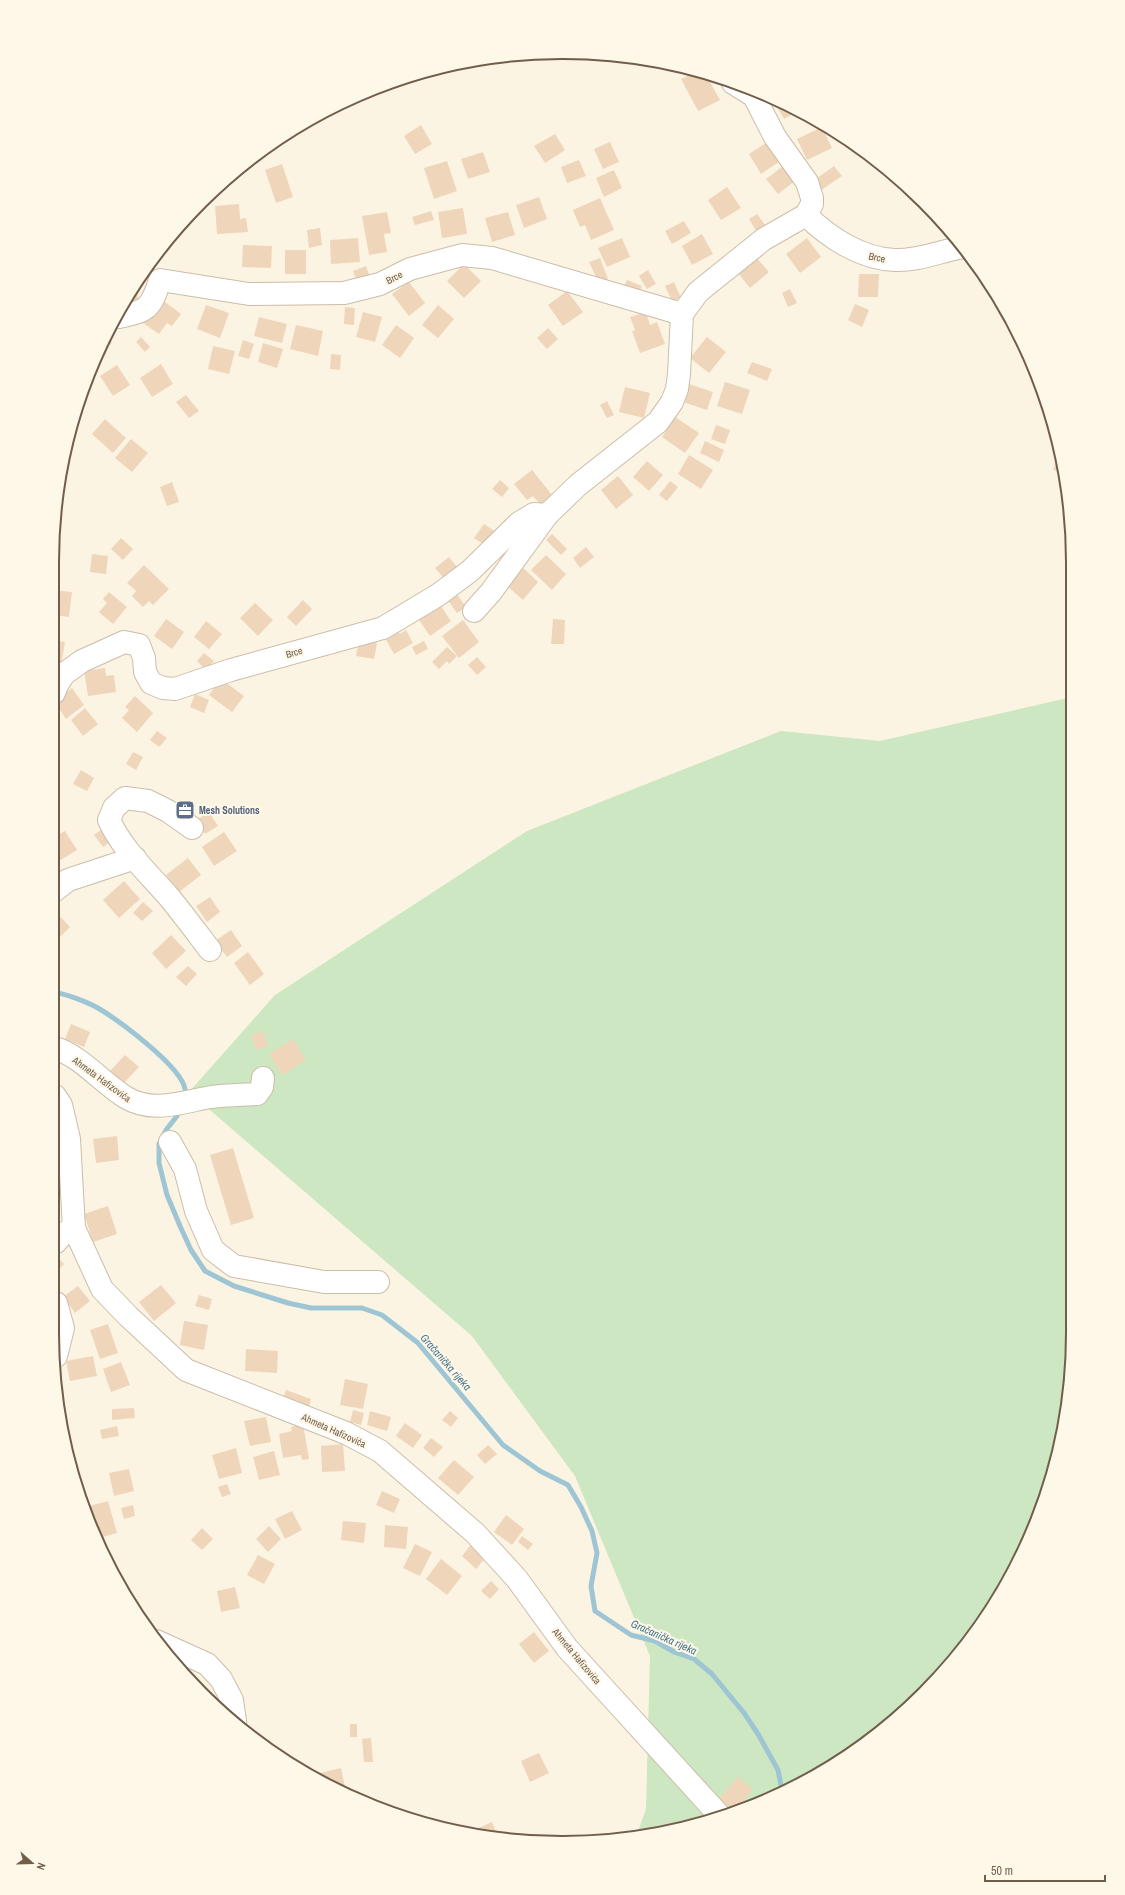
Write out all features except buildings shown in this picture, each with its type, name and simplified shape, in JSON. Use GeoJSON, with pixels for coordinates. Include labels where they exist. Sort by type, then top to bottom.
{"type":"FeatureCollection","features":[{"type":"Feature","properties":{"kind":"street"},"geometry":{"type":"LineString","coordinates":[[474,611],[491,592],[547,515],[578,485],[658,422],[672,402],[677,389],[682,314],[698,292],[764,239],[806,215],[812,204],[812,198],[807,182],[775,137],[754,97]]}},
{"type":"Feature","properties":{"kind":"street","name":"Brce"},"geometry":{"type":"LineString","coordinates":[[806,215],[814,224],[850,248],[869,256],[896,260],[918,258],[956,249]]}},
{"type":"Feature","properties":{"kind":"street","name":"Brce"},"geometry":{"type":"LineString","coordinates":[[123,316],[141,312],[154,299],[154,273],[248,294],[344,293],[380,284],[410,269],[462,255],[492,258],[682,314]]}},
{"type":"Feature","properties":{"kind":"street","name":"Brce"},"geometry":{"type":"LineString","coordinates":[[59,682],[64,674],[82,661],[124,642],[139,645],[144,658],[146,672],[151,683],[163,688],[174,689],[231,670],[383,628],[438,595],[470,571],[518,523],[534,514],[547,515]]}},
{"type":"Feature","properties":{"kind":"street"},"geometry":{"type":"LineString","coordinates":[[192,828],[168,811],[148,801],[125,798],[114,808],[108,820],[113,830],[210,950]]}},
{"type":"Feature","properties":{"kind":"street"},"geometry":{"type":"LineString","coordinates":[[59,887],[68,880],[135,858]]}},
{"type":"Feature","properties":{"kind":"street","name":"Ahmeta Hafizovića"},"geometry":{"type":"LineString","coordinates":[[59,1050],[94,1072],[125,1097],[140,1105],[156,1107],[213,1097],[257,1094],[262,1087],[263,1078]]}},
{"type":"Feature","properties":{"kind":"street","name":"Ahmeta Hafizovića"},"geometry":{"type":"LineString","coordinates":[[59,1102],[61,1105],[68,1139],[74,1228],[102,1289],[128,1316],[186,1370],[346,1433],[380,1451],[475,1533],[517,1579],[567,1648],[716,1812]]}},
{"type":"Feature","properties":{"kind":"street"},"geometry":{"type":"LineString","coordinates":[[170,1142],[185,1169],[196,1211],[213,1250],[234,1266],[324,1282],[378,1282]]}},
{"type":"Feature","properties":{"kind":"street"},"geometry":{"type":"LineString","coordinates":[[59,1239],[63,1234],[74,1228]]}},
{"type":"Feature","properties":{"kind":"street"},"geometry":{"type":"LineString","coordinates":[[59,1312],[64,1328],[59,1344]]}},
{"type":"Feature","properties":{"kind":"street"},"geometry":{"type":"LineString","coordinates":[[170,1647],[207,1664],[221,1680],[232,1700],[234,1713]]}},
{"type":"Feature","properties":{"kind":"green space"},"geometry":{"type":"Polygon","coordinates":[[[1066,698],[1066,1332],[1062,1398],[1049,1463],[1028,1525],[999,1584],[962,1639],[919,1689],[869,1732],[814,1769],[785,1784],[755,1798],[693,1819],[638,1830],[646,1809],[650,1656],[575,1476],[472,1336],[189,1092],[275,995],[527,831],[781,731],[880,741],[1066,698]]]}},
{"type":"Feature","properties":{"kind":"waterway","name":"Gračanička rijeka"},"geometry":{"type":"LineString","coordinates":[[59,993],[71,996],[98,1008],[148,1044],[173,1068],[181,1079],[185,1090],[183,1097]]}},
{"type":"Feature","properties":{"kind":"waterway","name":"Gračanička rijeka"},"geometry":{"type":"LineString","coordinates":[[179,1109],[177,1116],[166,1130],[159,1144],[159,1163],[167,1195],[180,1226],[191,1250],[205,1271],[234,1286],[288,1303],[311,1308],[362,1308],[382,1315],[418,1343],[503,1445],[540,1471],[568,1485],[581,1507],[592,1531],[597,1553],[591,1586],[595,1611],[631,1635],[655,1641],[674,1652],[694,1659],[712,1674],[744,1713],[758,1734],[778,1770],[781,1786]]}},
{"type":"Feature","properties":{"kind":"place","name":"Mesh Solutions"},"geometry":{"type":"Point","coordinates":[185,810]}}]}
